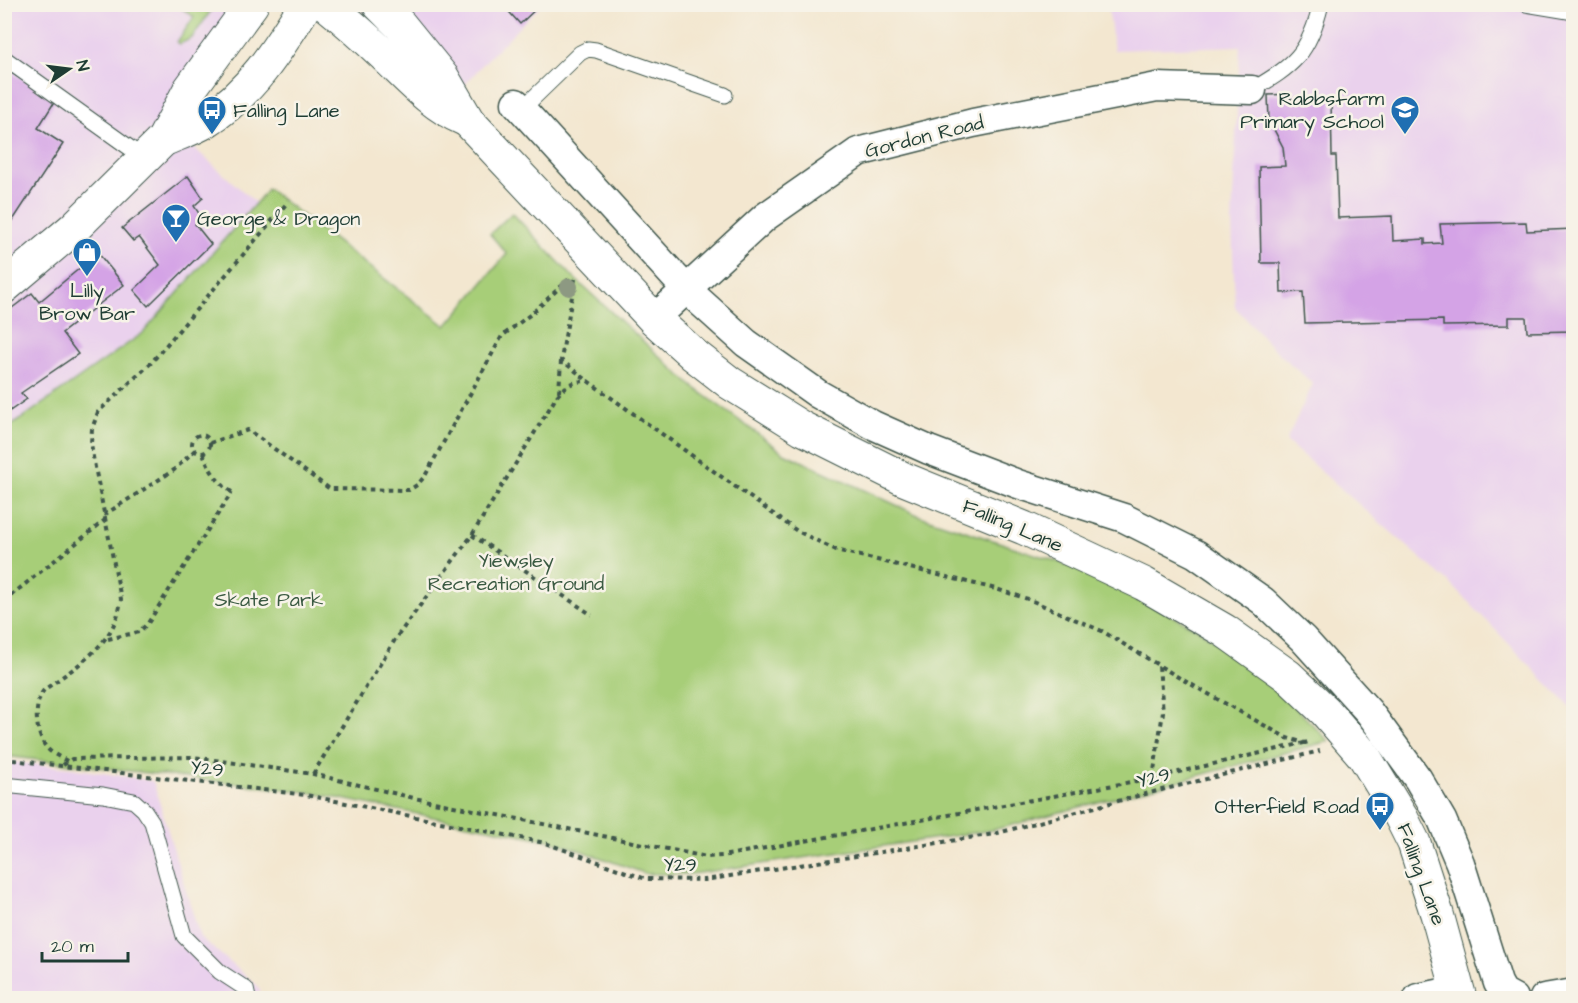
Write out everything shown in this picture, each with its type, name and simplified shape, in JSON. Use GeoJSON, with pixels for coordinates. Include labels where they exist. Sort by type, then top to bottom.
{"type":"FeatureCollection","features":[{"type":"Feature","properties":{"kind":"main road"},"geometry":{"type":"LineString","coordinates":[[4,286],[74,228],[153,149],[189,89],[252,4]]}},
{"type":"Feature","properties":{"kind":"main road"},"geometry":{"type":"LineString","coordinates":[[153,149],[204,122],[240,95],[274,55],[306,4]]}},
{"type":"Feature","properties":{"kind":"main road","name":"Falling Lane"},"geometry":{"type":"LineString","coordinates":[[326,4],[360,32],[444,111],[468,121]]}},
{"type":"Feature","properties":{"kind":"main road","name":"Falling Lane"},"geometry":{"type":"LineString","coordinates":[[391,11],[443,78],[468,121],[585,268],[654,319],[694,356],[730,383],[802,428],[904,479],[1024,528],[1144,584],[1206,619],[1288,676],[1347,736],[1385,788],[1414,843],[1459,994]]}},
{"type":"Feature","properties":{"kind":"street","name":"Gordon Road"},"geometry":{"type":"LineString","coordinates":[[654,319],[685,288],[765,217],[858,152],[973,123],[1157,87],[1252,90]]}},
{"type":"Feature","properties":{"kind":"street","name":"Falling Lane"},"geometry":{"type":"LineString","coordinates":[[519,106],[685,288],[746,343],[818,394],[873,425],[928,450],[1018,484],[1124,518],[1173,540],[1263,601],[1303,639],[1369,712],[1418,778],[1442,820],[1460,863],[1506,991]]}},
{"type":"Feature","properties":{"kind":"street"},"geometry":{"type":"LineString","coordinates":[[1544,999],[1574,993]]}},
{"type":"Feature","properties":{"kind":"street"},"geometry":{"type":"LineString","coordinates":[[1418,999],[1459,994]]}},
{"type":"Feature","properties":{"kind":"lane"},"geometry":{"type":"LineString","coordinates":[[1252,90],[1284,71],[1304,51],[1316,25],[1321,4]]}},
{"type":"Feature","properties":{"kind":"lane"},"geometry":{"type":"LineString","coordinates":[[1526,4],[1574,12]]}},
{"type":"Feature","properties":{"kind":"lane"},"geometry":{"type":"LineString","coordinates":[[519,106],[580,53],[588,49],[725,95]]}},
{"type":"Feature","properties":{"kind":"lane"},"geometry":{"type":"LineString","coordinates":[[4,58],[153,149]]}},
{"type":"Feature","properties":{"kind":"lane"},"geometry":{"type":"LineString","coordinates":[[4,785],[103,795],[134,801],[152,822],[184,936],[220,972],[246,989],[248,999]]}},
{"type":"Feature","properties":{"kind":"path"},"geometry":{"type":"LineString","coordinates":[[67,761],[47,748],[42,739],[37,717],[40,696],[44,690],[96,652],[107,639],[116,620],[121,599],[91,443],[94,417],[151,363],[287,203]]}},
{"type":"Feature","properties":{"kind":"path"},"geometry":{"type":"LineString","coordinates":[[559,394],[561,360],[585,268]]}},
{"type":"Feature","properties":{"kind":"path"},"geometry":{"type":"LineString","coordinates":[[210,442],[248,430],[330,489],[409,490],[425,476],[502,336],[585,268]]}},
{"type":"Feature","properties":{"kind":"path"},"geometry":{"type":"LineString","coordinates":[[561,360],[797,531],[816,541],[836,550],[1028,599],[1102,631],[1287,738],[1305,743]]}},
{"type":"Feature","properties":{"kind":"path"},"geometry":{"type":"LineString","coordinates":[[313,774],[396,638],[472,535],[559,394],[572,383],[588,381]]}},
{"type":"Feature","properties":{"kind":"path"},"geometry":{"type":"LineString","coordinates":[[195,450],[193,442],[196,438],[204,436],[210,442]]}},
{"type":"Feature","properties":{"kind":"path"},"geometry":{"type":"LineString","coordinates":[[203,453],[209,448],[210,442]]}},
{"type":"Feature","properties":{"kind":"path"},"geometry":{"type":"LineString","coordinates":[[4,601],[104,518],[174,470],[195,450]]}},
{"type":"Feature","properties":{"kind":"path"},"geometry":{"type":"LineString","coordinates":[[107,639],[139,632],[148,623],[233,493],[218,480],[209,468],[203,453],[195,450]]}},
{"type":"Feature","properties":{"kind":"path"},"geometry":{"type":"LineString","coordinates":[[472,535],[592,615]]}},
{"type":"Feature","properties":{"kind":"path"},"geometry":{"type":"LineString","coordinates":[[1153,778],[1163,712],[1159,666]]}},
{"type":"Feature","properties":{"kind":"path"},"geometry":{"type":"LineString","coordinates":[[63,765],[72,759],[193,757],[313,774],[414,798],[707,857],[1153,778],[1305,743],[1347,736]]}},
{"type":"Feature","properties":{"kind":"path","name":"Y29"},"geometry":{"type":"LineString","coordinates":[[4,759],[306,795],[545,843],[646,879],[705,880],[994,834],[1347,736]]}},
{"type":"Feature","properties":{"kind":"shaded area"},"geometry":{"type":"Polygon","coordinates":[[[5,5],[221,5],[254,28],[5,281],[5,5]]]}},
{"type":"Feature","properties":{"kind":"shaded area"},"geometry":{"type":"Polygon","coordinates":[[[355,5],[541,5],[482,65],[454,98],[395,36],[355,5]]]}},
{"type":"Feature","properties":{"kind":"shaded area","name":"Rabbsfarm Primary School"},"geometry":{"type":"Polygon","coordinates":[[[1108,5],[1573,5],[1573,710],[1452,585],[1286,441],[1313,384],[1272,347],[1235,307],[1232,221],[1240,46],[1114,50],[1108,5]]]}},
{"type":"Feature","properties":{"kind":"shaded area"},"geometry":{"type":"Polygon","coordinates":[[[176,132],[256,203],[143,333],[5,431],[5,291],[176,132]]]}},
{"type":"Feature","properties":{"kind":"shaded area"},"geometry":{"type":"Polygon","coordinates":[[[5,761],[71,768],[153,781],[200,937],[257,985],[261,993],[230,998],[5,998],[5,761]]]}},
{"type":"Feature","properties":{"kind":"green space"},"geometry":{"type":"Polygon","coordinates":[[[177,5],[215,5],[192,38],[180,44],[177,42],[194,17],[177,5]]]}},
{"type":"Feature","properties":{"kind":"green space","name":"Yiewsley Recreation Ground"},"geometry":{"type":"Polygon","coordinates":[[[268,189],[446,326],[507,254],[490,234],[512,213],[575,279],[691,385],[784,453],[920,516],[1092,573],[1199,630],[1265,677],[1329,741],[993,830],[692,874],[647,874],[553,841],[307,792],[5,756],[4,431],[143,333],[268,189]]]}},
{"type":"Feature","properties":{"kind":"building"},"geometry":{"type":"Polygon","coordinates":[[[502,4],[541,4],[520,24],[502,4]]]}},
{"type":"Feature","properties":{"kind":"building"},"geometry":{"type":"Polygon","coordinates":[[[4,68],[55,101],[38,128],[63,144],[4,234],[4,68]]]}},
{"type":"Feature","properties":{"kind":"building"},"geometry":{"type":"Polygon","coordinates":[[[1290,94],[1290,99],[1331,98],[1332,156],[1336,156],[1338,218],[1392,216],[1393,241],[1425,239],[1425,244],[1442,243],[1440,224],[1526,222],[1527,231],[1574,229],[1574,331],[1527,332],[1526,317],[1509,317],[1509,325],[1443,326],[1443,320],[1305,323],[1303,292],[1281,293],[1280,263],[1261,263],[1259,167],[1285,166],[1283,147],[1269,120],[1268,95],[1290,94]]]}},
{"type":"Feature","properties":{"kind":"building","name":"George & Dragon"},"geometry":{"type":"Polygon","coordinates":[[[188,176],[203,198],[194,206],[202,218],[195,224],[211,244],[148,306],[134,290],[160,265],[139,237],[133,241],[122,228],[188,176]]]}},
{"type":"Feature","properties":{"kind":"building"},"geometry":{"type":"Polygon","coordinates":[[[98,253],[124,285],[62,333],[78,354],[21,393],[27,399],[4,415],[4,314],[32,293],[39,302],[98,253]]]}},
{"type":"Feature","properties":{"kind":"place","name":"Falling Lane"},"geometry":{"type":"Point","coordinates":[212,136]}},
{"type":"Feature","properties":{"kind":"place","name":"Rabbsfarm Primary School"},"geometry":{"type":"Point","coordinates":[1405,136]}},
{"type":"Feature","properties":{"kind":"place","name":"George & Dragon"},"geometry":{"type":"Point","coordinates":[176,244]}},
{"type":"Feature","properties":{"kind":"place","name":"Lilly Brow Bar"},"geometry":{"type":"Point","coordinates":[87,278]}},
{"type":"Feature","properties":{"kind":"place","name":"Otterfield Road"},"geometry":{"type":"Point","coordinates":[1380,832]}},
{"type":"Feature","properties":{"kind":"park label","name":"Skate Park"},"geometry":{"type":"Point","coordinates":[269,599]}}]}
